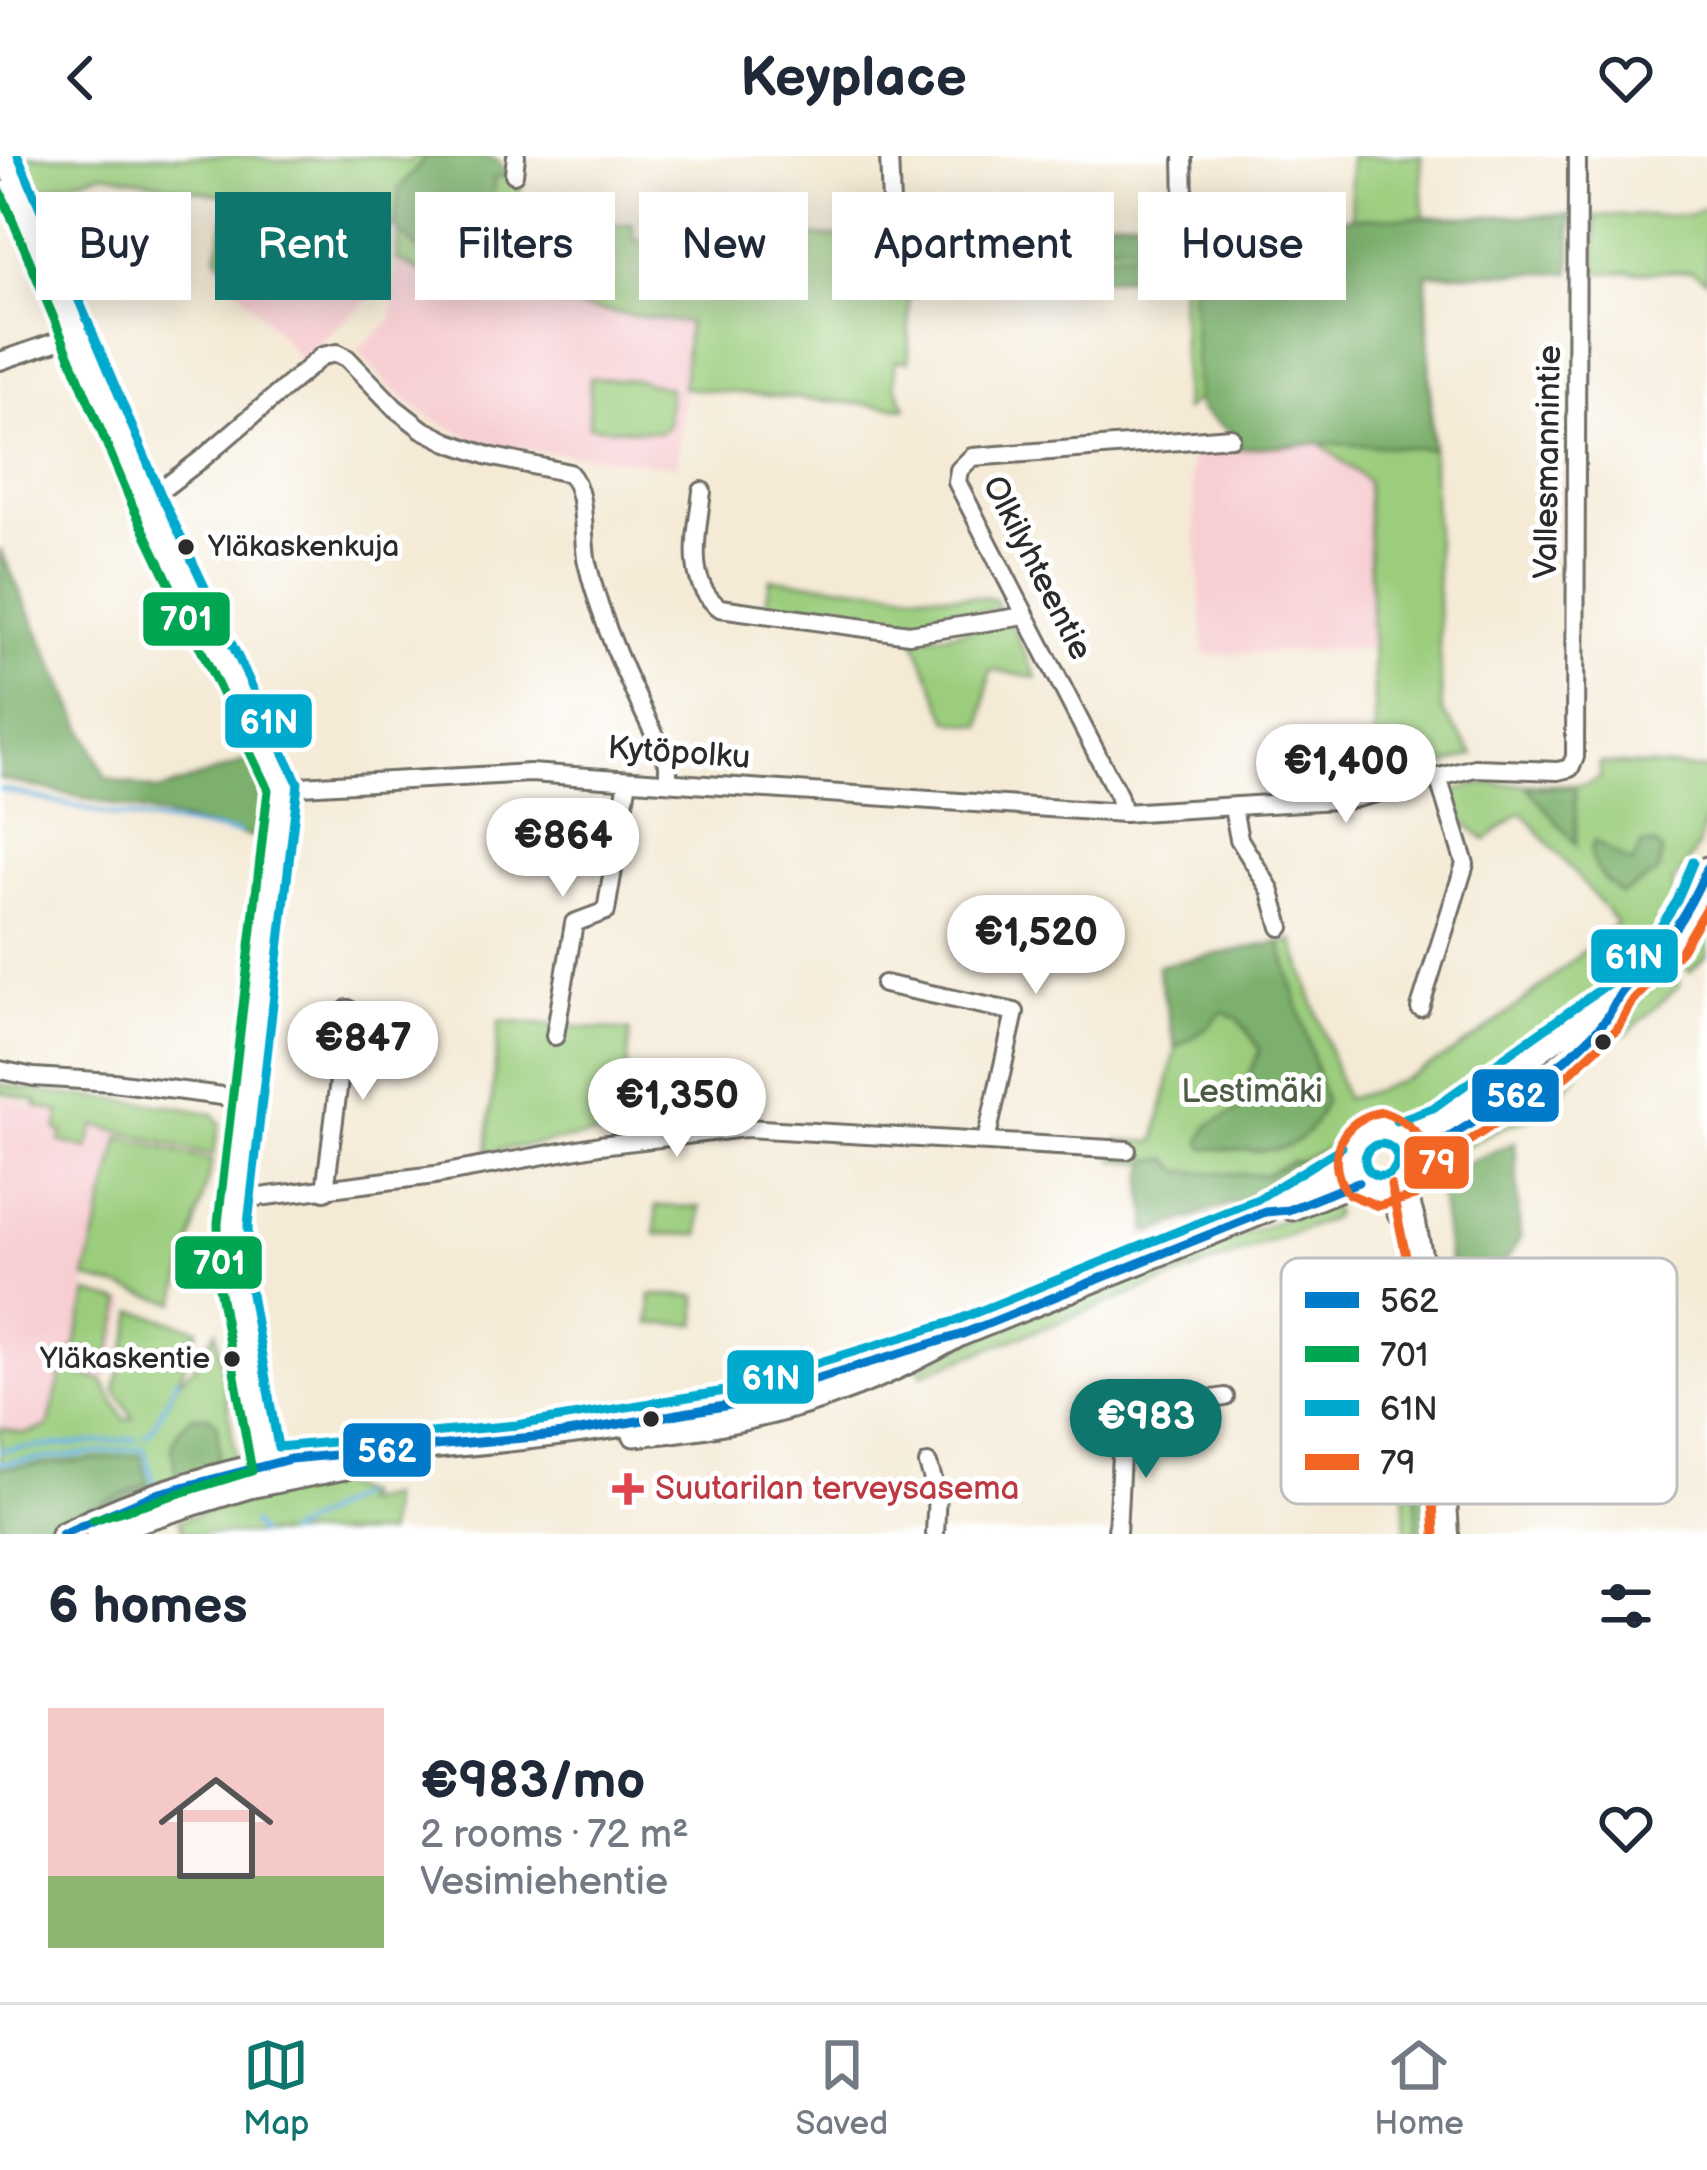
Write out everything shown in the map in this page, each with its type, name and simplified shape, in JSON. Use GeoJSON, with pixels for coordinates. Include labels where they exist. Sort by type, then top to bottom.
{"type":"FeatureCollection","features":[{"type":"Feature","properties":{"kind":"main road"},"geometry":{"type":"LineString","coordinates":[[1618,994],[1606,1019],[1558,1064],[1384,1192],[1371,1190],[1354,1171],[1355,1144],[1372,1130],[1401,1135],[1440,1122],[1618,994],[1669,941],[1699,901],[1707,868]]}},
{"type":"Feature","properties":{"kind":"main road"},"geometry":{"type":"LineString","coordinates":[[1401,1135],[1409,1170]]}},
{"type":"Feature","properties":{"kind":"main road"},"geometry":{"type":"LineString","coordinates":[[97,1534],[325,1454],[567,1434],[788,1390],[913,1345],[960,1335],[1265,1212],[1354,1171]]}},
{"type":"Feature","properties":{"kind":"main road"},"geometry":{"type":"LineString","coordinates":[[62,1534],[170,1490],[268,1473]]}},
{"type":"Feature","properties":{"kind":"street"},"geometry":{"type":"LineString","coordinates":[[2,156],[147,501],[283,788],[235,1200],[234,1284],[268,1473]]}},
{"type":"Feature","properties":{"kind":"street"},"geometry":{"type":"LineString","coordinates":[[889,156],[890,192]]}},
{"type":"Feature","properties":{"kind":"street"},"geometry":{"type":"LineString","coordinates":[[1183,156],[1184,192]]}},
{"type":"Feature","properties":{"kind":"street","name":"Vallesmannintie"},"geometry":{"type":"LineString","coordinates":[[1570,768],[1575,757],[1579,477],[1577,156]]}},
{"type":"Feature","properties":{"kind":"street"},"geometry":{"type":"LineString","coordinates":[[0,362],[76,335]]}},
{"type":"Feature","properties":{"kind":"street"},"geometry":{"type":"LineString","coordinates":[[147,501],[322,356],[332,353],[347,358],[374,390],[422,429],[489,456],[569,473],[578,487],[586,560],[609,638],[668,764],[668,782]]}},
{"type":"Feature","properties":{"kind":"street","name":"Olkilyhteentie"},"geometry":{"type":"LineString","coordinates":[[1123,813],[958,482],[972,457],[1231,437]]}},
{"type":"Feature","properties":{"kind":"street"},"geometry":{"type":"LineString","coordinates":[[702,491],[694,562],[709,598],[720,608],[909,634],[1025,616]]}},
{"type":"Feature","properties":{"kind":"street","name":"Kytöpolku"},"geometry":{"type":"LineString","coordinates":[[283,788],[530,773],[1123,813],[1352,800],[1475,768],[1570,768]]}},
{"type":"Feature","properties":{"kind":"street"},"geometry":{"type":"LineString","coordinates":[[1420,1008],[1466,864],[1438,777]]}},
{"type":"Feature","properties":{"kind":"street"},"geometry":{"type":"LineString","coordinates":[[555,1036],[574,923],[606,911],[628,780]]}},
{"type":"Feature","properties":{"kind":"street"},"geometry":{"type":"LineString","coordinates":[[1233,808],[1239,839],[1270,889],[1281,927]]}},
{"type":"Feature","properties":{"kind":"street"},"geometry":{"type":"LineString","coordinates":[[884,984],[1015,1012],[986,1141]]}},
{"type":"Feature","properties":{"kind":"street"},"geometry":{"type":"LineString","coordinates":[[325,1190],[348,1009]]}},
{"type":"Feature","properties":{"kind":"street"},"geometry":{"type":"LineString","coordinates":[[0,1070],[245,1099]]}},
{"type":"Feature","properties":{"kind":"street"},"geometry":{"type":"LineString","coordinates":[[235,1200],[683,1133],[765,1128],[1127,1150]]}},
{"type":"Feature","properties":{"kind":"street"},"geometry":{"type":"LineString","coordinates":[[1409,1170],[1421,1257]]}},
{"type":"Feature","properties":{"kind":"street"},"geometry":{"type":"LineString","coordinates":[[1384,1192],[1421,1257]]}},
{"type":"Feature","properties":{"kind":"street"},"geometry":{"type":"LineString","coordinates":[[1117,1534],[1123,1414],[1225,1397]]}},
{"type":"Feature","properties":{"kind":"street"},"geometry":{"type":"LineString","coordinates":[[928,1464],[938,1492],[935,1534]]}},
{"type":"Feature","properties":{"kind":"street"},"geometry":{"type":"LineString","coordinates":[[1449,1504],[1450,1534]]}},
{"type":"Feature","properties":{"kind":"shaded area"},"geometry":{"type":"Polygon","coordinates":[[[396,259],[415,269],[415,300],[527,300],[689,323],[677,466],[503,447],[428,417],[391,388],[357,350],[391,321],[396,259]]]}},
{"type":"Feature","properties":{"kind":"shaded area"},"geometry":{"type":"Polygon","coordinates":[[[248,300],[368,300],[300,359],[248,300]]]}},
{"type":"Feature","properties":{"kind":"shaded area"},"geometry":{"type":"Polygon","coordinates":[[[1320,443],[1367,481],[1372,648],[1204,655],[1190,452],[1320,443]]]}},
{"type":"Feature","properties":{"kind":"shaded area"},"geometry":{"type":"Polygon","coordinates":[[[0,1097],[61,1112],[61,1141],[68,1144],[88,1149],[95,1124],[121,1131],[85,1278],[89,1293],[130,1302],[110,1374],[102,1380],[62,1372],[48,1427],[24,1434],[0,1428],[0,1097]]]}},
{"type":"Feature","properties":{"kind":"green space"},"geometry":{"type":"Polygon","coordinates":[[[21,156],[252,156],[276,161],[379,156],[408,162],[414,156],[479,156],[498,160],[509,176],[521,177],[520,192],[415,192],[415,269],[396,259],[399,229],[391,227],[391,192],[215,194],[104,173],[36,191],[21,156]]]}},
{"type":"Feature","properties":{"kind":"green space"},"geometry":{"type":"Polygon","coordinates":[[[427,156],[498,160],[509,176],[494,177],[494,192],[415,192],[415,247],[395,228],[399,189],[427,156]]]}},
{"type":"Feature","properties":{"kind":"green space"},"geometry":{"type":"Polygon","coordinates":[[[1350,156],[1421,156],[1424,217],[1571,215],[1426,275],[1442,711],[1474,755],[1363,789],[1375,730],[1367,481],[1320,443],[1235,449],[1230,398],[1197,400],[1184,410],[1181,300],[1346,300],[1346,218],[1352,218],[1350,156]]]}},
{"type":"Feature","properties":{"kind":"green space"},"geometry":{"type":"Polygon","coordinates":[[[1707,206],[1707,281],[1692,271],[1596,273],[1595,216],[1692,215],[1707,206]]]}},
{"type":"Feature","properties":{"kind":"green space"},"geometry":{"type":"Polygon","coordinates":[[[1571,215],[1571,273],[1426,274],[1432,449],[1320,443],[1235,449],[1233,434],[1201,411],[1197,400],[1193,300],[1346,300],[1346,218],[1571,215]]]}},
{"type":"Feature","properties":{"kind":"green space"},"geometry":{"type":"Polygon","coordinates":[[[1114,219],[1138,219],[1138,243],[1114,244],[1114,219]]]}},
{"type":"Feature","properties":{"kind":"green space"},"geometry":{"type":"Polygon","coordinates":[[[1138,219],[1138,277],[1114,278],[1114,220],[1138,219]]]}},
{"type":"Feature","properties":{"kind":"green space"},"geometry":{"type":"Polygon","coordinates":[[[615,224],[632,224],[634,240],[639,240],[639,300],[808,300],[808,237],[832,236],[832,300],[909,300],[909,361],[895,361],[895,384],[906,408],[683,388],[688,323],[526,300],[615,300],[615,224]]]}},
{"type":"Feature","properties":{"kind":"green space"},"geometry":{"type":"Polygon","coordinates":[[[1138,251],[1138,277],[1114,278],[1114,252],[1138,251]]]}},
{"type":"Feature","properties":{"kind":"green space"},"geometry":{"type":"Polygon","coordinates":[[[590,378],[638,380],[669,388],[668,427],[660,432],[589,426],[590,378]]]}},
{"type":"Feature","properties":{"kind":"green space"},"geometry":{"type":"Polygon","coordinates":[[[0,549],[106,778],[159,791],[254,759],[262,801],[257,838],[0,779],[0,549]]]}},
{"type":"Feature","properties":{"kind":"green space"},"geometry":{"type":"Polygon","coordinates":[[[770,579],[995,599],[999,609],[902,623],[766,604],[770,579]]]}},
{"type":"Feature","properties":{"kind":"green space"},"geometry":{"type":"Polygon","coordinates":[[[1010,623],[1037,678],[990,670],[982,726],[949,721],[914,639],[1010,623]]]}},
{"type":"Feature","properties":{"kind":"green space","name":"Lestimäki"},"geometry":{"type":"Polygon","coordinates":[[[1600,763],[1707,769],[1699,843],[1673,881],[1673,902],[1663,921],[1616,978],[1586,1006],[1436,1118],[1404,1126],[1384,1122],[1367,1126],[1330,1170],[1326,1158],[1332,1145],[1146,1233],[1150,1163],[1114,1160],[1117,1140],[1155,1142],[1176,1049],[1157,966],[1293,940],[1345,1099],[1420,1071],[1490,1027],[1617,923],[1522,812],[1486,840],[1459,818],[1452,791],[1480,784],[1585,785],[1600,778],[1600,763]]]}},
{"type":"Feature","properties":{"kind":"green space"},"geometry":{"type":"Polygon","coordinates":[[[1527,787],[1575,787],[1576,845],[1527,787]]]}},
{"type":"Feature","properties":{"kind":"green space"},"geometry":{"type":"Polygon","coordinates":[[[1594,841],[1632,864],[1641,845],[1654,844],[1662,851],[1658,873],[1621,895],[1594,864],[1594,841]]]}},
{"type":"Feature","properties":{"kind":"green space"},"geometry":{"type":"Polygon","coordinates":[[[1707,913],[1707,956],[1690,972],[1673,957],[1707,913]]]}},
{"type":"Feature","properties":{"kind":"green space"},"geometry":{"type":"Polygon","coordinates":[[[1280,942],[1325,1101],[1316,1121],[1292,1144],[1261,1151],[1204,1148],[1201,1141],[1209,1125],[1249,1105],[1250,1072],[1260,1049],[1238,1019],[1223,1011],[1206,1029],[1176,1048],[1157,966],[1280,942]]]}},
{"type":"Feature","properties":{"kind":"green space"},"geometry":{"type":"Polygon","coordinates":[[[1664,964],[1678,978],[1679,986],[1627,1033],[1608,1037],[1621,1013],[1664,964]]]}},
{"type":"Feature","properties":{"kind":"green space"},"geometry":{"type":"Polygon","coordinates":[[[499,1021],[630,1031],[622,1131],[487,1152],[499,1021]]]}},
{"type":"Feature","properties":{"kind":"green space"},"geometry":{"type":"Polygon","coordinates":[[[1577,1061],[1580,1071],[1544,1114],[1500,1128],[1457,1151],[1447,1142],[1577,1061]]]}},
{"type":"Feature","properties":{"kind":"green space"},"geometry":{"type":"Polygon","coordinates":[[[0,1084],[213,1114],[220,1123],[213,1156],[95,1125],[88,1149],[60,1141],[63,1132],[56,1130],[60,1112],[0,1092],[0,1084]]]}},
{"type":"Feature","properties":{"kind":"green space"},"geometry":{"type":"Polygon","coordinates":[[[120,1137],[212,1161],[176,1303],[85,1278],[120,1137]]]}},
{"type":"Feature","properties":{"kind":"green space"},"geometry":{"type":"Polygon","coordinates":[[[1515,1142],[1520,1238],[1508,1258],[1448,1258],[1439,1187],[1453,1170],[1515,1142]]]}},
{"type":"Feature","properties":{"kind":"green space"},"geometry":{"type":"Polygon","coordinates":[[[1169,1159],[1180,1171],[1264,1175],[1293,1161],[1314,1165],[1315,1173],[1151,1233],[1144,1196],[1146,1169],[1149,1160],[1169,1159]]]}},
{"type":"Feature","properties":{"kind":"green space"},"geometry":{"type":"Polygon","coordinates":[[[1331,1201],[1335,1214],[1330,1219],[922,1374],[919,1366],[1026,1317],[1331,1201]]]}},
{"type":"Feature","properties":{"kind":"green space"},"geometry":{"type":"Polygon","coordinates":[[[656,1206],[700,1207],[700,1235],[656,1234],[656,1206]]]}},
{"type":"Feature","properties":{"kind":"green space"},"geometry":{"type":"Polygon","coordinates":[[[1394,1220],[1409,1258],[1388,1258],[1385,1230],[1394,1220]]]}},
{"type":"Feature","properties":{"kind":"green space"},"geometry":{"type":"Polygon","coordinates":[[[88,1293],[123,1302],[106,1370],[71,1362],[88,1293]]]}},
{"type":"Feature","properties":{"kind":"green space"},"geometry":{"type":"Polygon","coordinates":[[[651,1295],[697,1296],[697,1324],[650,1324],[651,1295]]]}},
{"type":"Feature","properties":{"kind":"green space"},"geometry":{"type":"Polygon","coordinates":[[[135,1311],[198,1329],[178,1382],[198,1362],[216,1330],[235,1453],[225,1465],[172,1478],[46,1534],[0,1534],[0,1428],[25,1434],[48,1427],[62,1371],[102,1380],[125,1420],[133,1418],[115,1389],[135,1311]]]}},
{"type":"Feature","properties":{"kind":"green space"},"geometry":{"type":"Polygon","coordinates":[[[192,1416],[208,1416],[217,1423],[219,1452],[213,1471],[178,1478],[173,1444],[192,1416]]]}},
{"type":"Feature","properties":{"kind":"green space"},"geometry":{"type":"Polygon","coordinates":[[[141,1455],[148,1484],[31,1534],[0,1534],[0,1468],[141,1455]]]}},
{"type":"Feature","properties":{"kind":"green space"},"geometry":{"type":"Polygon","coordinates":[[[326,1480],[364,1495],[359,1503],[389,1497],[387,1534],[184,1534],[179,1520],[326,1480]]]}},
{"type":"Feature","properties":{"kind":"green space"},"geometry":{"type":"Polygon","coordinates":[[[1405,1504],[1437,1504],[1438,1534],[1406,1534],[1405,1504]]]}},
{"type":"Feature","properties":{"kind":"green space"},"geometry":{"type":"Polygon","coordinates":[[[1416,1504],[1430,1504],[1431,1534],[1417,1534],[1416,1504]]]}},
{"type":"Feature","properties":{"kind":"waterway"},"geometry":{"type":"LineString","coordinates":[[0,789],[106,814],[240,833]]}},
{"type":"Feature","properties":{"kind":"waterway"},"geometry":{"type":"LineString","coordinates":[[145,1436],[178,1378]]}},
{"type":"Feature","properties":{"kind":"waterway"},"geometry":{"type":"LineString","coordinates":[[0,1450],[136,1439]]}},
{"type":"Feature","properties":{"kind":"waterway"},"geometry":{"type":"LineString","coordinates":[[0,1463],[144,1448],[155,1488]]}},
{"type":"Feature","properties":{"kind":"waterway"},"geometry":{"type":"LineString","coordinates":[[286,1534],[357,1495]]}},
{"type":"Feature","properties":{"kind":"waterway"},"geometry":{"type":"LineString","coordinates":[[252,1523],[259,1534]]}},
{"type":"Feature","properties":{"kind":"transit line","name":"61N"},"geometry":{"type":"LineString","coordinates":[[18,156],[161,495],[298,783],[248,1224],[249,1283],[278,1447],[517,1425],[725,1391],[955,1321],[1258,1199],[1342,1147]]}},
{"type":"Feature","properties":{"kind":"transit line","name":"701"},"geometry":{"type":"LineString","coordinates":[[0,190],[133,507],[268,790],[218,1223],[219,1287],[252,1471],[93,1520]]}},
{"type":"Feature","properties":{"kind":"transit line","name":"61N"},"geometry":{"type":"LineString","coordinates":[[1396,1121],[1433,1108],[1609,983],[1657,932],[1677,901],[1693,862]]}},
{"type":"Feature","properties":{"kind":"transit line","name":"562"},"geometry":{"type":"LineString","coordinates":[[1413,1160],[1516,1096],[1588,1039],[1672,932],[1707,868]]}},
{"type":"Feature","properties":{"kind":"transit line","name":"79"},"geometry":{"type":"LineString","coordinates":[[1421,1173],[1568,1075],[1617,1029],[1631,1003],[1681,950],[1707,906]]}},
{"type":"Feature","properties":{"kind":"transit line","name":"79"},"geometry":{"type":"LineString","coordinates":[[1345,1190],[1337,1152],[1357,1122],[1382,1112],[1418,1135],[1428,1156],[1415,1196],[1378,1206],[1349,1194]]}},
{"type":"Feature","properties":{"kind":"transit line","name":"61N"},"geometry":{"type":"LineString","coordinates":[[1381,1144],[1393,1148],[1397,1160],[1393,1172],[1381,1176],[1369,1172],[1365,1160],[1369,1148],[1381,1144]]}},
{"type":"Feature","properties":{"kind":"transit line","name":"562"},"geometry":{"type":"LineString","coordinates":[[62,1534],[156,1494],[290,1459],[556,1435],[730,1405],[960,1335],[1265,1212],[1288,1210],[1358,1182]]}},
{"type":"Feature","properties":{"kind":"transit line","name":"79"},"geometry":{"type":"LineString","coordinates":[[1391,1185],[1406,1258]]}},
{"type":"Feature","properties":{"kind":"transit line","name":"79"},"geometry":{"type":"LineString","coordinates":[[1433,1504],[1435,1534]]}},
{"type":"Feature","properties":{"kind":"place","name":"Yläkaskenkuja"},"geometry":{"type":"Point","coordinates":[186,547]}},
{"type":"Feature","properties":{"kind":"place","name":"Yläkaskentie"},"geometry":{"type":"Point","coordinates":[232,1359]}},
{"type":"Feature","properties":{"kind":"place","name":"Suutarilan terveysasema"},"geometry":{"type":"Point","coordinates":[628,1489]}}]}
